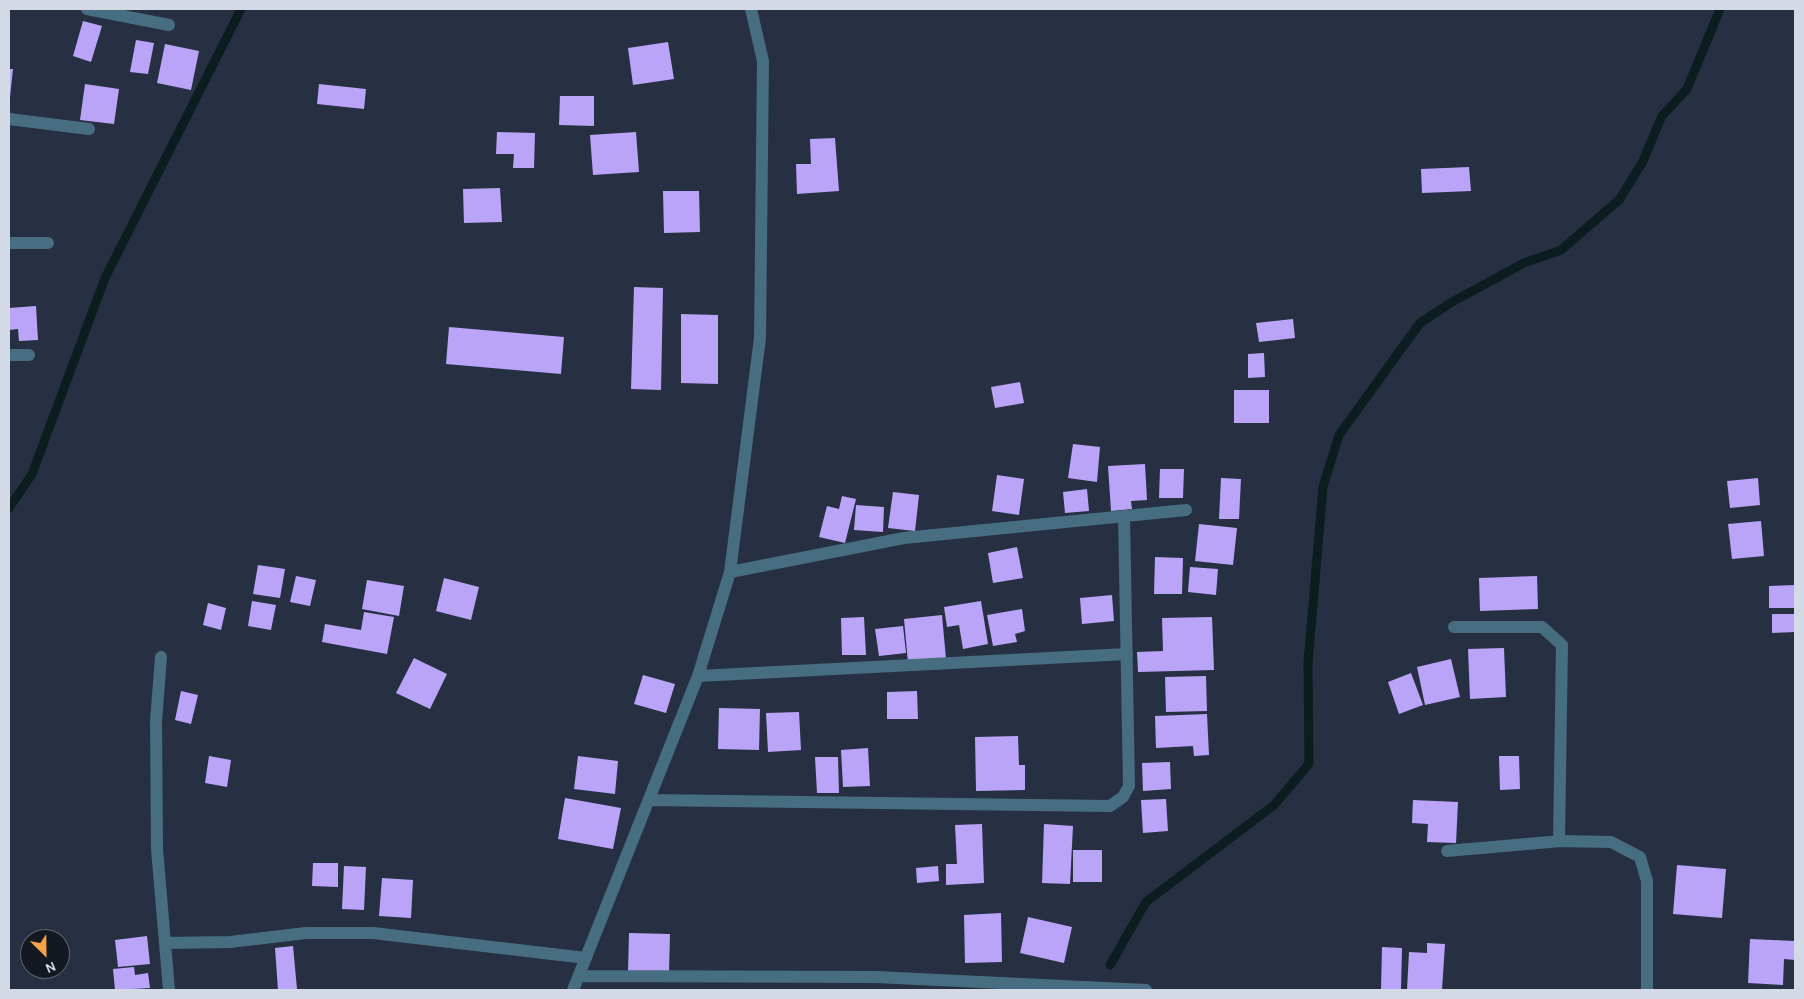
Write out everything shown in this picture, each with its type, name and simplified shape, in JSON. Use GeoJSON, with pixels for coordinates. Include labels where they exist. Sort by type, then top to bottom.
{"type":"FeatureCollection","features":[{"type":"Feature","properties":{"kind":"street"},"geometry":{"type":"LineString","coordinates":[[87,9],[169,25]]}},
{"type":"Feature","properties":{"kind":"street"},"geometry":{"type":"LineString","coordinates":[[573,990],[698,676],[730,572],[760,338],[764,61],[751,9]]}},
{"type":"Feature","properties":{"kind":"street"},"geometry":{"type":"LineString","coordinates":[[9,119],[89,129]]}},
{"type":"Feature","properties":{"kind":"street"},"geometry":{"type":"LineString","coordinates":[[9,243],[48,242]]}},
{"type":"Feature","properties":{"kind":"street"},"geometry":{"type":"LineString","coordinates":[[9,355],[29,355]]}},
{"type":"Feature","properties":{"kind":"street"},"geometry":{"type":"LineString","coordinates":[[730,572],[904,538],[1186,510]]}},
{"type":"Feature","properties":{"kind":"street"},"geometry":{"type":"LineString","coordinates":[[649,800],[1110,806],[1123,797],[1129,786],[1124,516]]}},
{"type":"Feature","properties":{"kind":"street"},"geometry":{"type":"LineString","coordinates":[[1454,627],[1542,627],[1562,645],[1559,841],[1561,841]]}},
{"type":"Feature","properties":{"kind":"street"},"geometry":{"type":"LineString","coordinates":[[698,676],[1127,654]]}},
{"type":"Feature","properties":{"kind":"street"},"geometry":{"type":"LineString","coordinates":[[161,657],[156,721],[157,849],[169,990]]}},
{"type":"Feature","properties":{"kind":"street"},"geometry":{"type":"LineString","coordinates":[[1447,851],[1561,841],[1611,842],[1640,857],[1647,881],[1647,990]]}},
{"type":"Feature","properties":{"kind":"street"},"geometry":{"type":"LineString","coordinates":[[165,943],[230,942],[306,932],[373,933],[586,958]]}},
{"type":"Feature","properties":{"kind":"street"},"geometry":{"type":"LineString","coordinates":[[579,976],[876,977],[1146,990]]}},
{"type":"Feature","properties":{"kind":"building"},"geometry":{"type":"Polygon","coordinates":[[[83,21],[102,26],[91,62],[73,56],[83,21]]]}},
{"type":"Feature","properties":{"kind":"building"},"geometry":{"type":"Polygon","coordinates":[[[136,40],[154,43],[148,74],[130,72],[136,40]]]}},
{"type":"Feature","properties":{"kind":"building"},"geometry":{"type":"Polygon","coordinates":[[[668,42],[674,79],[633,85],[628,48],[668,42]]]}},
{"type":"Feature","properties":{"kind":"building"},"geometry":{"type":"Polygon","coordinates":[[[165,44],[199,51],[191,90],[157,83],[165,44]]]}},
{"type":"Feature","properties":{"kind":"building"},"geometry":{"type":"Polygon","coordinates":[[[9,69],[13,69],[10,97],[9,97],[9,69]]]}},
{"type":"Feature","properties":{"kind":"building"},"geometry":{"type":"Polygon","coordinates":[[[85,84],[119,89],[114,124],[80,120],[85,84]]]}},
{"type":"Feature","properties":{"kind":"building"},"geometry":{"type":"Polygon","coordinates":[[[319,84],[366,89],[364,109],[317,104],[319,84]]]}},
{"type":"Feature","properties":{"kind":"building"},"geometry":{"type":"Polygon","coordinates":[[[560,96],[594,96],[594,126],[559,125],[560,96]]]}},
{"type":"Feature","properties":{"kind":"building"},"geometry":{"type":"Polygon","coordinates":[[[497,132],[535,133],[534,168],[513,168],[514,154],[496,154],[497,132]]]}},
{"type":"Feature","properties":{"kind":"building"},"geometry":{"type":"Polygon","coordinates":[[[636,132],[639,172],[593,175],[590,135],[636,132]]]}},
{"type":"Feature","properties":{"kind":"building"},"geometry":{"type":"Polygon","coordinates":[[[835,138],[839,191],[797,194],[796,164],[811,164],[810,139],[835,138]]]}},
{"type":"Feature","properties":{"kind":"building"},"geometry":{"type":"Polygon","coordinates":[[[1469,167],[1471,191],[1422,193],[1421,169],[1469,167]]]}},
{"type":"Feature","properties":{"kind":"building"},"geometry":{"type":"Polygon","coordinates":[[[500,188],[502,222],[464,223],[463,189],[500,188]]]}},
{"type":"Feature","properties":{"kind":"building"},"geometry":{"type":"Polygon","coordinates":[[[663,191],[699,191],[700,232],[664,233],[663,191]]]}},
{"type":"Feature","properties":{"kind":"building"},"geometry":{"type":"Polygon","coordinates":[[[634,287],[663,288],[661,390],[631,389],[634,287]]]}},
{"type":"Feature","properties":{"kind":"building"},"geometry":{"type":"Polygon","coordinates":[[[36,306],[38,340],[19,341],[18,329],[9,330],[9,308],[36,306]]]}},
{"type":"Feature","properties":{"kind":"building"},"geometry":{"type":"Polygon","coordinates":[[[681,314],[718,315],[718,384],[681,383],[681,314]]]}},
{"type":"Feature","properties":{"kind":"building"},"geometry":{"type":"Polygon","coordinates":[[[1293,319],[1295,338],[1259,342],[1256,323],[1293,319]]]}},
{"type":"Feature","properties":{"kind":"building"},"geometry":{"type":"Polygon","coordinates":[[[449,327],[564,337],[561,374],[446,364],[449,327]]]}},
{"type":"Feature","properties":{"kind":"building"},"geometry":{"type":"Polygon","coordinates":[[[1264,353],[1265,377],[1248,378],[1248,354],[1264,353]]]}},
{"type":"Feature","properties":{"kind":"building"},"geometry":{"type":"Polygon","coordinates":[[[1020,382],[1024,403],[995,408],[991,387],[1020,382]]]}},
{"type":"Feature","properties":{"kind":"building"},"geometry":{"type":"Polygon","coordinates":[[[1234,390],[1269,390],[1269,423],[1234,423],[1234,390]]]}},
{"type":"Feature","properties":{"kind":"building"},"geometry":{"type":"Polygon","coordinates":[[[1073,444],[1100,447],[1097,482],[1068,478],[1073,444]]]}},
{"type":"Feature","properties":{"kind":"building"},"geometry":{"type":"Polygon","coordinates":[[[1145,464],[1147,500],[1131,501],[1132,509],[1111,511],[1108,466],[1145,464]]]}},
{"type":"Feature","properties":{"kind":"building"},"geometry":{"type":"Polygon","coordinates":[[[1160,469],[1184,469],[1183,498],[1159,498],[1160,469]]]}},
{"type":"Feature","properties":{"kind":"building"},"geometry":{"type":"Polygon","coordinates":[[[997,475],[1024,479],[1019,515],[992,511],[997,475]]]}},
{"type":"Feature","properties":{"kind":"building"},"geometry":{"type":"Polygon","coordinates":[[[1221,478],[1241,479],[1239,519],[1219,519],[1221,478]]]}},
{"type":"Feature","properties":{"kind":"building"},"geometry":{"type":"Polygon","coordinates":[[[1758,478],[1760,505],[1730,508],[1727,481],[1758,478]]]}},
{"type":"Feature","properties":{"kind":"building"},"geometry":{"type":"Polygon","coordinates":[[[1087,489],[1089,511],[1065,513],[1063,492],[1087,489]]]}},
{"type":"Feature","properties":{"kind":"building"},"geometry":{"type":"Polygon","coordinates":[[[893,492],[919,495],[915,531],[888,528],[893,492]]]}},
{"type":"Feature","properties":{"kind":"building"},"geometry":{"type":"Polygon","coordinates":[[[842,496],[856,499],[845,543],[819,537],[827,506],[839,509],[842,496]]]}},
{"type":"Feature","properties":{"kind":"building"},"geometry":{"type":"Polygon","coordinates":[[[856,505],[884,507],[883,532],[854,530],[856,505]]]}},
{"type":"Feature","properties":{"kind":"building"},"geometry":{"type":"Polygon","coordinates":[[[1761,521],[1764,556],[1732,559],[1728,524],[1761,521]]]}},
{"type":"Feature","properties":{"kind":"building"},"geometry":{"type":"Polygon","coordinates":[[[1199,524],[1237,528],[1233,565],[1195,561],[1199,524]]]}},
{"type":"Feature","properties":{"kind":"building"},"geometry":{"type":"Polygon","coordinates":[[[1017,547],[1023,578],[993,583],[988,553],[1017,547]]]}},
{"type":"Feature","properties":{"kind":"building"},"geometry":{"type":"Polygon","coordinates":[[[1155,557],[1183,558],[1182,594],[1154,594],[1155,557]]]}},
{"type":"Feature","properties":{"kind":"building"},"geometry":{"type":"Polygon","coordinates":[[[258,565],[285,569],[280,598],[253,594],[258,565]]]}},
{"type":"Feature","properties":{"kind":"building"},"geometry":{"type":"Polygon","coordinates":[[[1190,567],[1218,569],[1216,595],[1188,592],[1190,567]]]}},
{"type":"Feature","properties":{"kind":"building"},"geometry":{"type":"Polygon","coordinates":[[[296,576],[316,580],[310,606],[290,602],[296,576]]]}},
{"type":"Feature","properties":{"kind":"building"},"geometry":{"type":"Polygon","coordinates":[[[1537,576],[1538,609],[1480,611],[1479,578],[1537,576]]]}},
{"type":"Feature","properties":{"kind":"building"},"geometry":{"type":"Polygon","coordinates":[[[444,578],[479,587],[471,620],[436,611],[444,578]]]}},
{"type":"Feature","properties":{"kind":"building"},"geometry":{"type":"Polygon","coordinates":[[[367,580],[404,586],[399,616],[362,609],[367,580]]]}},
{"type":"Feature","properties":{"kind":"building"},"geometry":{"type":"Polygon","coordinates":[[[1795,585],[1795,608],[1769,608],[1769,586],[1795,585]]]}},
{"type":"Feature","properties":{"kind":"building"},"geometry":{"type":"Polygon","coordinates":[[[1112,595],[1114,621],[1082,624],[1080,598],[1112,595]]]}},
{"type":"Feature","properties":{"kind":"building"},"geometry":{"type":"Polygon","coordinates":[[[252,601],[276,605],[271,630],[248,626],[252,601]]]}},
{"type":"Feature","properties":{"kind":"building"},"geometry":{"type":"Polygon","coordinates":[[[981,601],[988,644],[963,649],[959,625],[947,627],[944,607],[981,601]]]}},
{"type":"Feature","properties":{"kind":"building"},"geometry":{"type":"Polygon","coordinates":[[[208,603],[226,608],[221,630],[203,625],[208,603]]]}},
{"type":"Feature","properties":{"kind":"building"},"geometry":{"type":"Polygon","coordinates":[[[1022,609],[1025,631],[1015,634],[1017,642],[993,646],[987,615],[1022,609]]]}},
{"type":"Feature","properties":{"kind":"building"},"geometry":{"type":"Polygon","coordinates":[[[364,612],[394,617],[387,654],[322,642],[325,624],[361,630],[364,612]]]}},
{"type":"Feature","properties":{"kind":"building"},"geometry":{"type":"Polygon","coordinates":[[[1772,614],[1795,614],[1795,632],[1772,633],[1772,614]]]}},
{"type":"Feature","properties":{"kind":"building"},"geometry":{"type":"Polygon","coordinates":[[[942,615],[946,659],[908,663],[904,619],[942,615]]]}},
{"type":"Feature","properties":{"kind":"building"},"geometry":{"type":"Polygon","coordinates":[[[864,617],[866,655],[842,655],[841,618],[864,617]]]}},
{"type":"Feature","properties":{"kind":"building"},"geometry":{"type":"Polygon","coordinates":[[[1212,617],[1214,670],[1138,672],[1137,652],[1163,651],[1162,618],[1212,617]]]}},
{"type":"Feature","properties":{"kind":"building"},"geometry":{"type":"Polygon","coordinates":[[[903,626],[906,653],[879,656],[875,629],[903,626]]]}},
{"type":"Feature","properties":{"kind":"building"},"geometry":{"type":"Polygon","coordinates":[[[1504,648],[1506,697],[1470,699],[1468,649],[1504,648]]]}},
{"type":"Feature","properties":{"kind":"building"},"geometry":{"type":"Polygon","coordinates":[[[414,658],[447,674],[430,709],[396,693],[414,658]]]}},
{"type":"Feature","properties":{"kind":"building"},"geometry":{"type":"Polygon","coordinates":[[[1451,659],[1460,697],[1425,705],[1417,667],[1451,659]]]}},
{"type":"Feature","properties":{"kind":"building"},"geometry":{"type":"Polygon","coordinates":[[[1411,673],[1423,705],[1399,714],[1388,682],[1411,673]]]}},
{"type":"Feature","properties":{"kind":"building"},"geometry":{"type":"Polygon","coordinates":[[[643,675],[675,684],[666,713],[634,704],[643,675]]]}},
{"type":"Feature","properties":{"kind":"building"},"geometry":{"type":"Polygon","coordinates":[[[1206,676],[1207,711],[1166,712],[1165,677],[1206,676]]]}},
{"type":"Feature","properties":{"kind":"building"},"geometry":{"type":"Polygon","coordinates":[[[181,691],[198,695],[191,724],[175,720],[181,691]]]}},
{"type":"Feature","properties":{"kind":"building"},"geometry":{"type":"Polygon","coordinates":[[[917,691],[918,719],[887,719],[887,692],[917,691]]]}},
{"type":"Feature","properties":{"kind":"building"},"geometry":{"type":"Polygon","coordinates":[[[719,708],[760,709],[759,750],[718,749],[719,708]]]}},
{"type":"Feature","properties":{"kind":"building"},"geometry":{"type":"Polygon","coordinates":[[[799,712],[801,750],[768,752],[766,713],[799,712]]]}},
{"type":"Feature","properties":{"kind":"building"},"geometry":{"type":"Polygon","coordinates":[[[1207,714],[1209,755],[1194,756],[1193,746],[1156,748],[1155,716],[1207,714]]]}},
{"type":"Feature","properties":{"kind":"building"},"geometry":{"type":"Polygon","coordinates":[[[1018,736],[1019,765],[1025,765],[1025,790],[976,791],[975,737],[1018,736]]]}},
{"type":"Feature","properties":{"kind":"building"},"geometry":{"type":"Polygon","coordinates":[[[868,748],[870,786],[843,787],[841,750],[868,748]]]}},
{"type":"Feature","properties":{"kind":"building"},"geometry":{"type":"Polygon","coordinates":[[[209,756],[231,760],[227,787],[205,783],[209,756]]]}},
{"type":"Feature","properties":{"kind":"building"},"geometry":{"type":"Polygon","coordinates":[[[578,756],[618,761],[615,794],[574,789],[578,756]]]}},
{"type":"Feature","properties":{"kind":"building"},"geometry":{"type":"Polygon","coordinates":[[[1499,756],[1519,756],[1520,789],[1500,790],[1499,756]]]}},
{"type":"Feature","properties":{"kind":"building"},"geometry":{"type":"Polygon","coordinates":[[[815,757],[838,757],[839,793],[817,793],[815,757]]]}},
{"type":"Feature","properties":{"kind":"building"},"geometry":{"type":"Polygon","coordinates":[[[1170,762],[1171,789],[1143,791],[1142,763],[1170,762]]]}},
{"type":"Feature","properties":{"kind":"building"},"geometry":{"type":"Polygon","coordinates":[[[565,798],[621,808],[613,849],[558,839],[565,798]]]}},
{"type":"Feature","properties":{"kind":"building"},"geometry":{"type":"Polygon","coordinates":[[[1166,799],[1168,831],[1143,833],[1141,800],[1166,799]]]}},
{"type":"Feature","properties":{"kind":"building"},"geometry":{"type":"Polygon","coordinates":[[[1413,800],[1458,802],[1456,843],[1427,842],[1428,824],[1412,823],[1413,800]]]}},
{"type":"Feature","properties":{"kind":"building"},"geometry":{"type":"Polygon","coordinates":[[[982,824],[984,883],[946,885],[946,864],[957,864],[955,825],[982,824]]]}},
{"type":"Feature","properties":{"kind":"building"},"geometry":{"type":"Polygon","coordinates":[[[1044,824],[1073,826],[1070,884],[1042,883],[1044,824]]]}},
{"type":"Feature","properties":{"kind":"building"},"geometry":{"type":"Polygon","coordinates":[[[1073,850],[1102,850],[1102,882],[1073,882],[1073,850]]]}},
{"type":"Feature","properties":{"kind":"building"},"geometry":{"type":"Polygon","coordinates":[[[313,863],[338,863],[338,887],[312,886],[313,863]]]}},
{"type":"Feature","properties":{"kind":"building"},"geometry":{"type":"Polygon","coordinates":[[[1677,865],[1726,869],[1722,918],[1673,914],[1677,865]]]}},
{"type":"Feature","properties":{"kind":"building"},"geometry":{"type":"Polygon","coordinates":[[[344,866],[366,867],[364,910],[342,909],[344,866]]]}},
{"type":"Feature","properties":{"kind":"building"},"geometry":{"type":"Polygon","coordinates":[[[938,866],[939,881],[917,883],[916,868],[938,866]]]}},
{"type":"Feature","properties":{"kind":"building"},"geometry":{"type":"Polygon","coordinates":[[[382,878],[413,880],[411,918],[379,916],[382,878]]]}},
{"type":"Feature","properties":{"kind":"building"},"geometry":{"type":"Polygon","coordinates":[[[1001,913],[1002,962],[965,963],[964,915],[1001,913]]]}},
{"type":"Feature","properties":{"kind":"building"},"geometry":{"type":"Polygon","coordinates":[[[1028,917],[1072,927],[1064,963],[1020,953],[1028,917]]]}},
{"type":"Feature","properties":{"kind":"building"},"geometry":{"type":"Polygon","coordinates":[[[629,933],[670,934],[669,972],[628,971],[629,933]]]}},
{"type":"Feature","properties":{"kind":"building"},"geometry":{"type":"Polygon","coordinates":[[[147,936],[150,964],[118,967],[115,940],[147,936]]]}},
{"type":"Feature","properties":{"kind":"building"},"geometry":{"type":"Polygon","coordinates":[[[1750,939],[1795,941],[1795,960],[1784,959],[1783,985],[1748,983],[1750,939]]]}},
{"type":"Feature","properties":{"kind":"building"},"geometry":{"type":"Polygon","coordinates":[[[1427,943],[1445,944],[1442,990],[1407,990],[1409,952],[1427,953],[1427,943]]]}},
{"type":"Feature","properties":{"kind":"building"},"geometry":{"type":"Polygon","coordinates":[[[293,946],[297,989],[278,990],[275,948],[293,946]]]}},
{"type":"Feature","properties":{"kind":"building"},"geometry":{"type":"Polygon","coordinates":[[[1382,947],[1402,948],[1401,990],[1381,990],[1382,947]]]}},
{"type":"Feature","properties":{"kind":"building"},"geometry":{"type":"Polygon","coordinates":[[[134,967],[135,975],[148,973],[150,988],[115,990],[113,969],[134,967]]]}},
{"type":"Feature","properties":{"kind":"waterway"},"geometry":{"type":"LineString","coordinates":[[9,508],[32,474],[105,278],[241,9]]}},
{"type":"Feature","properties":{"kind":"waterway"},"geometry":{"type":"LineString","coordinates":[[1110,965],[1146,902],[1274,805],[1309,764],[1308,663],[1323,487],[1339,435],[1420,323],[1452,302],[1524,263],[1561,250],[1619,200],[1642,163],[1662,116],[1687,89],[1720,9]]}}]}
